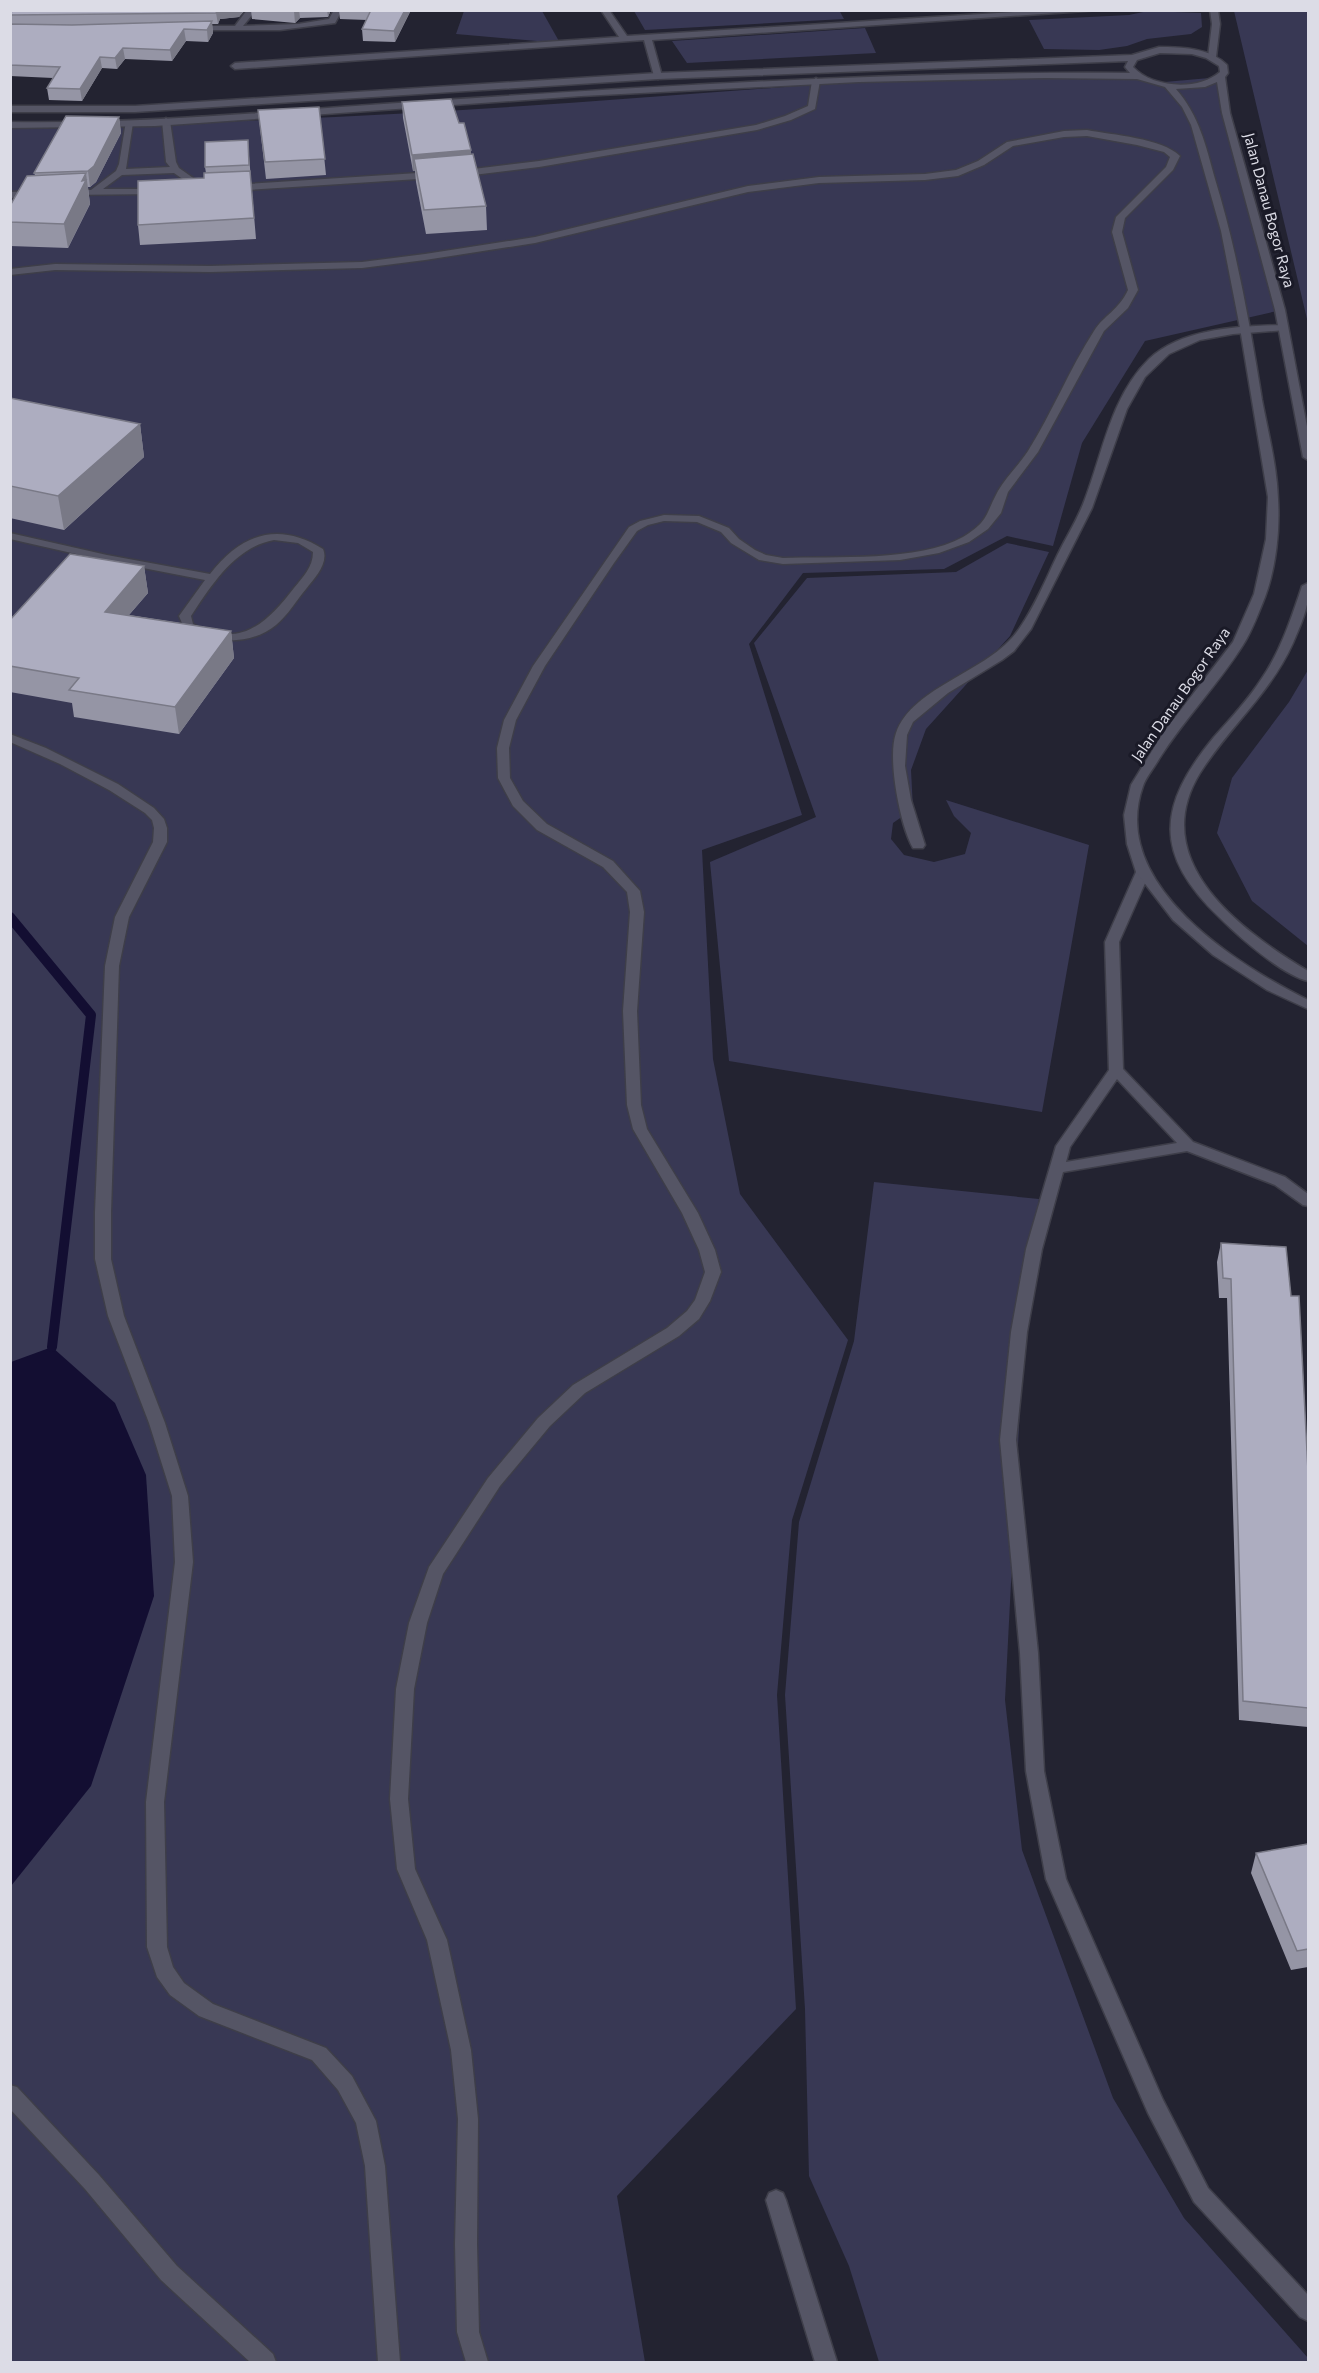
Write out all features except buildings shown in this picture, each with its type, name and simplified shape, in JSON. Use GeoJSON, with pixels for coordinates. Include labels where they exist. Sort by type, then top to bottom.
{"type":"FeatureCollection","features":[{"type":"Feature","properties":{"kind":"street"},"geometry":{"type":"LineString","coordinates":[[238,27],[252,10]]}},
{"type":"Feature","properties":{"kind":"street"},"geometry":{"type":"LineString","coordinates":[[183,28],[283,28],[332,21],[338,10]]}},
{"type":"Feature","properties":{"kind":"street"},"geometry":{"type":"LineString","coordinates":[[604,10],[625,39]]}},
{"type":"Feature","properties":{"kind":"street"},"geometry":{"type":"LineString","coordinates":[[236,66],[647,37],[1096,10]]}},
{"type":"Feature","properties":{"kind":"street"},"geometry":{"type":"LineString","coordinates":[[10,109],[135,109],[658,76],[1133,58],[1148,52],[1170,50],[1192,51],[1212,57],[1216,24],[1214,10]]}},
{"type":"Feature","properties":{"kind":"street"},"geometry":{"type":"LineString","coordinates":[[647,37],[658,76]]}},
{"type":"Feature","properties":{"kind":"street","name":"Jalan Danau Bogor Raya"},"geometry":{"type":"LineString","coordinates":[[1212,57],[1225,69],[1221,77],[1226,113],[1245,175],[1283,328],[1308,458]]}},
{"type":"Feature","properties":{"kind":"street"},"geometry":{"type":"LineString","coordinates":[[1133,58],[1129,67],[1138,76]]}},
{"type":"Feature","properties":{"kind":"street"},"geometry":{"type":"LineString","coordinates":[[10,125],[166,122],[816,81],[959,76],[1138,76],[1168,85],[1200,85],[1221,77]]}},
{"type":"Feature","properties":{"kind":"street"},"geometry":{"type":"LineString","coordinates":[[227,188],[465,173],[597,155],[758,127],[788,118],[812,106],[816,81]]}},
{"type":"Feature","properties":{"kind":"street","name":"Jalan Danau Bogor Raya"},"geometry":{"type":"LineString","coordinates":[[1168,85],[1186,106],[1195,125],[1226,231],[1245,328],[1273,497],[1272,538],[1260,594],[1239,643],[1167,736],[1137,785],[1130,815],[1134,844],[1143,872],[1178,917],[1218,952],[1272,987],[1308,1005]]}},
{"type":"Feature","properties":{"kind":"street"},"geometry":{"type":"LineString","coordinates":[[166,122],[171,162],[176,170],[204,189]]}},
{"type":"Feature","properties":{"kind":"street"},"geometry":{"type":"LineString","coordinates":[[92,193],[120,172],[124,164],[129,123]]}},
{"type":"Feature","properties":{"kind":"street"},"geometry":{"type":"LineString","coordinates":[[10,272],[55,267],[210,269],[362,265],[425,257],[535,240],[645,212],[759,187],[819,180],[925,177],[958,173],[981,163],[1010,144],[1064,134],[1087,133],[1130,140],[1157,146],[1175,156],[1170,168],[1121,217],[1117,232],[1133,290],[1125,306],[1101,329],[1033,452],[1003,492],[995,513],[984,526],[965,540],[934,551],[900,557],[783,561],[763,558],[735,541],[725,530],[699,519],[664,518],[644,523],[633,529],[622,542],[539,666],[510,720],[503,748],[504,778],[518,803],[542,827],[608,864],[633,891],[637,912],[630,1011],[634,1105],[640,1129],[690,1213],[707,1250],[713,1272],[702,1300],[693,1315],[673,1332],[579,1389],[544,1422],[501,1473],[435,1572],[418,1623],[405,1689],[399,1799],[406,1869],[437,1940],[461,2050],[468,2119],[466,2244],[468,2332],[477,2362]]}},
{"type":"Feature","properties":{"kind":"street"},"geometry":{"type":"LineString","coordinates":[[120,172],[176,170]]}},
{"type":"Feature","properties":{"kind":"street"},"geometry":{"type":"LineString","coordinates":[[182,190],[215,189]]}},
{"type":"Feature","properties":{"kind":"street"},"geometry":{"type":"LineString","coordinates":[[10,195],[170,190]]}},
{"type":"Feature","properties":{"kind":"street"},"geometry":{"type":"LineString","coordinates":[[918,845],[900,779],[899,758],[907,722],[938,694],[1007,651],[1024,630],[1042,600],[1089,502],[1121,412],[1144,372],[1154,360],[1172,349],[1209,336],[1245,328],[1283,328]]}},
{"type":"Feature","properties":{"kind":"street"},"geometry":{"type":"LineString","coordinates":[[10,536],[107,558],[213,578]]}},
{"type":"Feature","properties":{"kind":"street"},"geometry":{"type":"LineString","coordinates":[[259,538],[295,538],[319,551],[319,561],[312,573],[273,620],[266,626],[247,634],[234,636],[205,634],[196,631],[185,621],[191,607],[213,578],[239,550],[259,538]]}},
{"type":"Feature","properties":{"kind":"street"},"geometry":{"type":"LineString","coordinates":[[1308,586],[1293,631],[1266,682],[1194,773],[1179,803],[1175,830],[1177,848],[1184,865],[1210,900],[1256,943],[1308,977]]}},
{"type":"Feature","properties":{"kind":"street"},"geometry":{"type":"LineString","coordinates":[[10,738],[54,755],[139,801],[158,819],[161,830],[160,842],[122,917],[112,966],[103,1212],[103,1259],[116,1316],[157,1423],[180,1496],[184,1562],[155,1802],[157,1947],[164,1971],[177,1989],[206,2010],[320,2054],[345,2083],[366,2121],[375,2166],[389,2362]]}},
{"type":"Feature","properties":{"kind":"street"},"geometry":{"type":"LineString","coordinates":[[1143,872],[1112,942],[1116,1070],[1063,1146],[1034,1249],[1021,1320],[1008,1440],[1029,1653],[1035,1771],[1056,1879],[1155,2106],[1201,2195],[1308,2310]]}},
{"type":"Feature","properties":{"kind":"street"},"geometry":{"type":"LineString","coordinates":[[1116,1070],[1188,1146],[1280,1181],[1308,1202]]}},
{"type":"Feature","properties":{"kind":"street"},"geometry":{"type":"LineString","coordinates":[[1058,1167],[1188,1146]]}},
{"type":"Feature","properties":{"kind":"street"},"geometry":{"type":"LineString","coordinates":[[10,2094],[92,2182],[169,2274],[265,2362]]}},
{"type":"Feature","properties":{"kind":"street"},"geometry":{"type":"LineString","coordinates":[[776,2200],[826,2362]]}},
{"type":"Feature","properties":{"kind":"shaded area"},"geometry":{"type":"Polygon","coordinates":[[[839,10],[844,19],[645,30],[634,11],[839,10]]]}},
{"type":"Feature","properties":{"kind":"shaded area"},"geometry":{"type":"Polygon","coordinates":[[[464,11],[542,11],[560,43],[456,34],[464,11]]]}},
{"type":"Feature","properties":{"kind":"shaded area"},"geometry":{"type":"Polygon","coordinates":[[[1148,11],[1201,13],[1202,27],[1191,34],[1147,39],[1127,46],[1099,50],[1044,49],[1029,20],[1129,15],[1148,11]]]}},
{"type":"Feature","properties":{"kind":"shaded area"},"geometry":{"type":"Polygon","coordinates":[[[1234,11],[1308,11],[1308,324],[1307,319],[1234,11]]]}},
{"type":"Feature","properties":{"kind":"shaded area"},"geometry":{"type":"Polygon","coordinates":[[[865,28],[876,53],[687,63],[672,41],[865,28]]]}},
{"type":"Feature","properties":{"kind":"shaded area"},"geometry":{"type":"Polygon","coordinates":[[[959,74],[1139,78],[1153,83],[1221,77],[1220,110],[1241,174],[1277,311],[1145,341],[1082,443],[1053,546],[1007,536],[944,569],[803,573],[749,644],[802,815],[702,850],[713,1059],[740,1194],[848,1340],[792,1520],[777,1695],[796,2009],[617,2196],[645,2362],[11,2362],[11,123],[214,122],[413,113],[959,74]]]}},
{"type":"Feature","properties":{"kind":"shaded area"},"geometry":{"type":"Polygon","coordinates":[[[1007,543],[1049,552],[1010,636],[926,729],[911,770],[913,809],[893,823],[891,839],[904,855],[934,862],[965,854],[971,833],[954,816],[946,800],[1089,845],[1042,1112],[729,1061],[710,862],[816,817],[754,643],[807,578],[956,572],[1007,543]]]}},
{"type":"Feature","properties":{"kind":"shaded area"},"geometry":{"type":"Polygon","coordinates":[[[1308,670],[1308,946],[1252,901],[1217,833],[1232,778],[1289,702],[1308,670]]]}},
{"type":"Feature","properties":{"kind":"shaded area"},"geometry":{"type":"Polygon","coordinates":[[[874,1182],[1039,1199],[1026,1289],[1005,1700],[1022,1850],[1113,2098],[1184,2218],[1308,2358],[1308,2362],[879,2362],[849,2266],[809,2176],[805,2009],[785,1695],[799,1522],[854,1341],[874,1182]]]}},
{"type":"Feature","properties":{"kind":"shaded area"},"geometry":{"type":"Polygon","coordinates":[[[52,1347],[115,1403],[146,1475],[154,1596],[91,1786],[11,1886],[11,1362],[52,1347]]]}},
{"type":"Feature","properties":{"kind":"waterway"},"geometry":{"type":"LineString","coordinates":[[10,917],[91,1015],[52,1347]]}}]}
